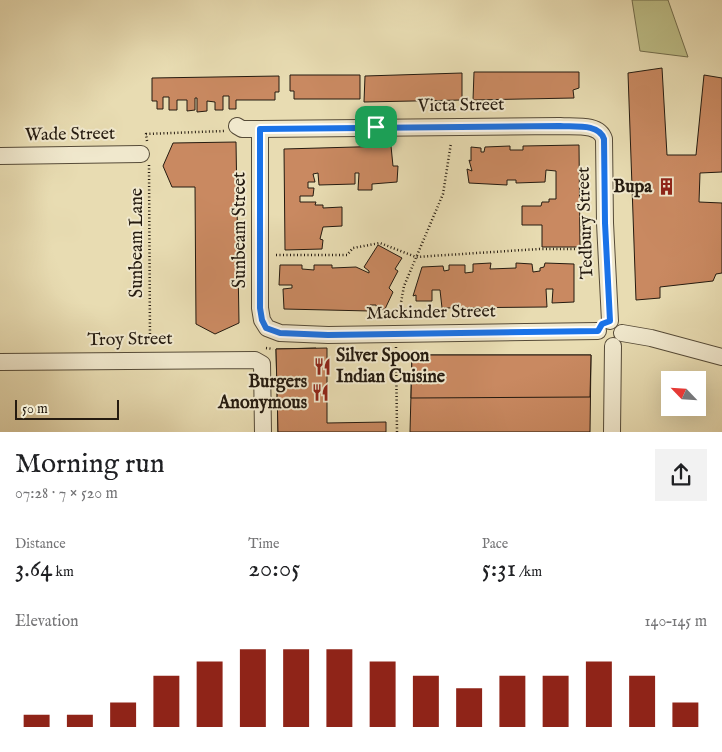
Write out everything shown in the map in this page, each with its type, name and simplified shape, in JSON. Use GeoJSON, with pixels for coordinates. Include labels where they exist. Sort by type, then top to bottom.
{"type":"FeatureCollection","features":[{"type":"Feature","properties":{"kind":"street","name":"Victa Street"},"geometry":{"type":"LineString","coordinates":[[234,129],[560,126],[596,128]]}},
{"type":"Feature","properties":{"kind":"street","name":"Tedbury Street"},"geometry":{"type":"LineString","coordinates":[[596,128],[604,139],[604,326]]}},
{"type":"Feature","properties":{"kind":"street","name":"Sunbeam Street"},"geometry":{"type":"LineString","coordinates":[[260,129],[260,308],[262,320],[266,328]]}},
{"type":"Feature","properties":{"kind":"street","name":"Wade Street"},"geometry":{"type":"LineString","coordinates":[[0,156],[141,154]]}},
{"type":"Feature","properties":{"kind":"street"},"geometry":{"type":"LineString","coordinates":[[612,432],[617,340],[620,326],[614,321],[604,326],[598,339],[608,346],[617,340],[651,338],[722,357]]}},
{"type":"Feature","properties":{"kind":"street","name":"Mackinder Street"},"geometry":{"type":"LineString","coordinates":[[266,328],[280,333],[328,335],[604,326]]}},
{"type":"Feature","properties":{"kind":"street","name":"Troy Street"},"geometry":{"type":"LineString","coordinates":[[0,362],[254,360],[262,364],[262,432]]}},
{"type":"Feature","properties":{"kind":"path"},"geometry":{"type":"LineString","coordinates":[[146,134],[234,129]]}},
{"type":"Feature","properties":{"kind":"path"},"geometry":{"type":"LineString","coordinates":[[397,432],[396,333],[404,286],[443,194],[451,142]]}},
{"type":"Feature","properties":{"kind":"path","name":"Sunbeam Lane"},"geometry":{"type":"LineString","coordinates":[[141,154],[150,154],[150,341]]}},
{"type":"Feature","properties":{"kind":"path"},"geometry":{"type":"LineString","coordinates":[[276,255],[347,255],[352,248],[380,243],[416,258],[539,249],[593,249]]}},
{"type":"Feature","properties":{"kind":"green space"},"geometry":{"type":"Polygon","coordinates":[[[632,0],[668,0],[688,57],[640,51],[632,0]]]}},
{"type":"Feature","properties":{"kind":"building","name":"Bupa"},"geometry":{"type":"Polygon","coordinates":[[[662,68],[667,155],[696,155],[704,75],[722,78],[722,172],[700,173],[699,202],[722,203],[722,273],[716,274],[713,281],[660,287],[660,298],[636,300],[628,73],[662,68]]]}},
{"type":"Feature","properties":{"kind":"building"},"geometry":{"type":"Polygon","coordinates":[[[474,72],[579,72],[579,88],[573,90],[574,98],[473,100],[474,72]]]}},
{"type":"Feature","properties":{"kind":"building"},"geometry":{"type":"Polygon","coordinates":[[[462,73],[462,100],[364,102],[365,76],[462,73]]]}},
{"type":"Feature","properties":{"kind":"building"},"geometry":{"type":"Polygon","coordinates":[[[290,75],[360,75],[360,99],[294,99],[294,91],[290,91],[290,75]]]}},
{"type":"Feature","properties":{"kind":"building"},"geometry":{"type":"Polygon","coordinates":[[[279,76],[279,92],[275,92],[275,100],[236,100],[236,109],[229,109],[229,96],[223,96],[223,110],[215,110],[215,102],[207,101],[207,111],[197,112],[197,98],[195,98],[195,110],[187,111],[187,100],[177,100],[177,110],[169,110],[169,97],[163,97],[163,109],[157,109],[157,101],[152,101],[152,78],[279,76]]]}},
{"type":"Feature","properties":{"kind":"building"},"geometry":{"type":"Polygon","coordinates":[[[236,142],[239,323],[215,334],[196,324],[195,187],[172,187],[163,166],[173,143],[236,142]]]}},
{"type":"Feature","properties":{"kind":"building"},"geometry":{"type":"Polygon","coordinates":[[[579,145],[580,247],[542,247],[542,225],[522,225],[522,206],[541,206],[542,202],[556,199],[556,171],[546,170],[545,182],[516,183],[516,180],[507,180],[507,185],[469,183],[467,169],[472,171],[469,160],[471,161],[471,147],[481,148],[481,152],[484,152],[485,147],[510,146],[510,150],[523,150],[523,146],[579,145]]]}},
{"type":"Feature","properties":{"kind":"building"},"geometry":{"type":"Polygon","coordinates":[[[391,146],[393,166],[398,166],[397,182],[372,184],[372,190],[358,190],[359,173],[355,173],[355,184],[319,185],[318,173],[313,174],[315,182],[308,182],[308,188],[314,188],[313,196],[300,196],[300,202],[316,202],[315,205],[323,205],[323,208],[342,207],[342,226],[323,227],[320,239],[323,240],[322,249],[285,250],[284,149],[391,146]]]}},
{"type":"Feature","properties":{"kind":"building"},"geometry":{"type":"Polygon","coordinates":[[[378,245],[402,258],[395,269],[398,271],[389,288],[393,292],[385,309],[377,309],[376,305],[370,305],[370,311],[284,309],[283,289],[292,288],[292,285],[279,285],[280,265],[302,265],[302,269],[314,270],[314,265],[332,265],[332,268],[356,267],[369,273],[364,267],[378,245]]]}},
{"type":"Feature","properties":{"kind":"building"},"geometry":{"type":"Polygon","coordinates":[[[491,263],[490,269],[516,268],[516,263],[532,264],[533,272],[540,271],[540,268],[544,267],[545,263],[574,264],[574,302],[552,303],[553,289],[546,289],[547,307],[442,308],[440,290],[432,290],[432,301],[416,301],[416,295],[413,296],[422,267],[443,266],[444,271],[449,270],[449,265],[465,265],[465,273],[473,272],[473,264],[491,263]]]}},
{"type":"Feature","properties":{"kind":"building"},"geometry":{"type":"Polygon","coordinates":[[[316,348],[316,432],[278,432],[276,349],[316,348]]]}},
{"type":"Feature","properties":{"kind":"building"},"geometry":{"type":"Polygon","coordinates":[[[327,348],[327,423],[386,422],[386,432],[278,432],[276,349],[327,348]]]}},
{"type":"Feature","properties":{"kind":"building"},"geometry":{"type":"Polygon","coordinates":[[[412,355],[591,355],[590,432],[410,432],[412,355]]]}},
{"type":"Feature","properties":{"kind":"building"},"geometry":{"type":"Polygon","coordinates":[[[412,355],[591,355],[590,397],[411,398],[412,355]]]}},
{"type":"Feature","properties":{"kind":"place","name":"Bupa"},"geometry":{"type":"Point","coordinates":[666,187]}},
{"type":"Feature","properties":{"kind":"place","name":"Silver Spoon Indian Cuisine"},"geometry":{"type":"Point","coordinates":[322,366]}},
{"type":"Feature","properties":{"kind":"place","name":"Burgers Anonymous"},"geometry":{"type":"Point","coordinates":[321,392]}},
{"type":"Feature","properties":{"kind":"route"},"geometry":{"type":"LineString","coordinates":[[560,126],[596,128],[604,139],[605,223],[610,321],[602,324],[598,331],[328,335],[280,333],[266,328],[260,314],[260,129],[376,127],[560,126]]}}]}
